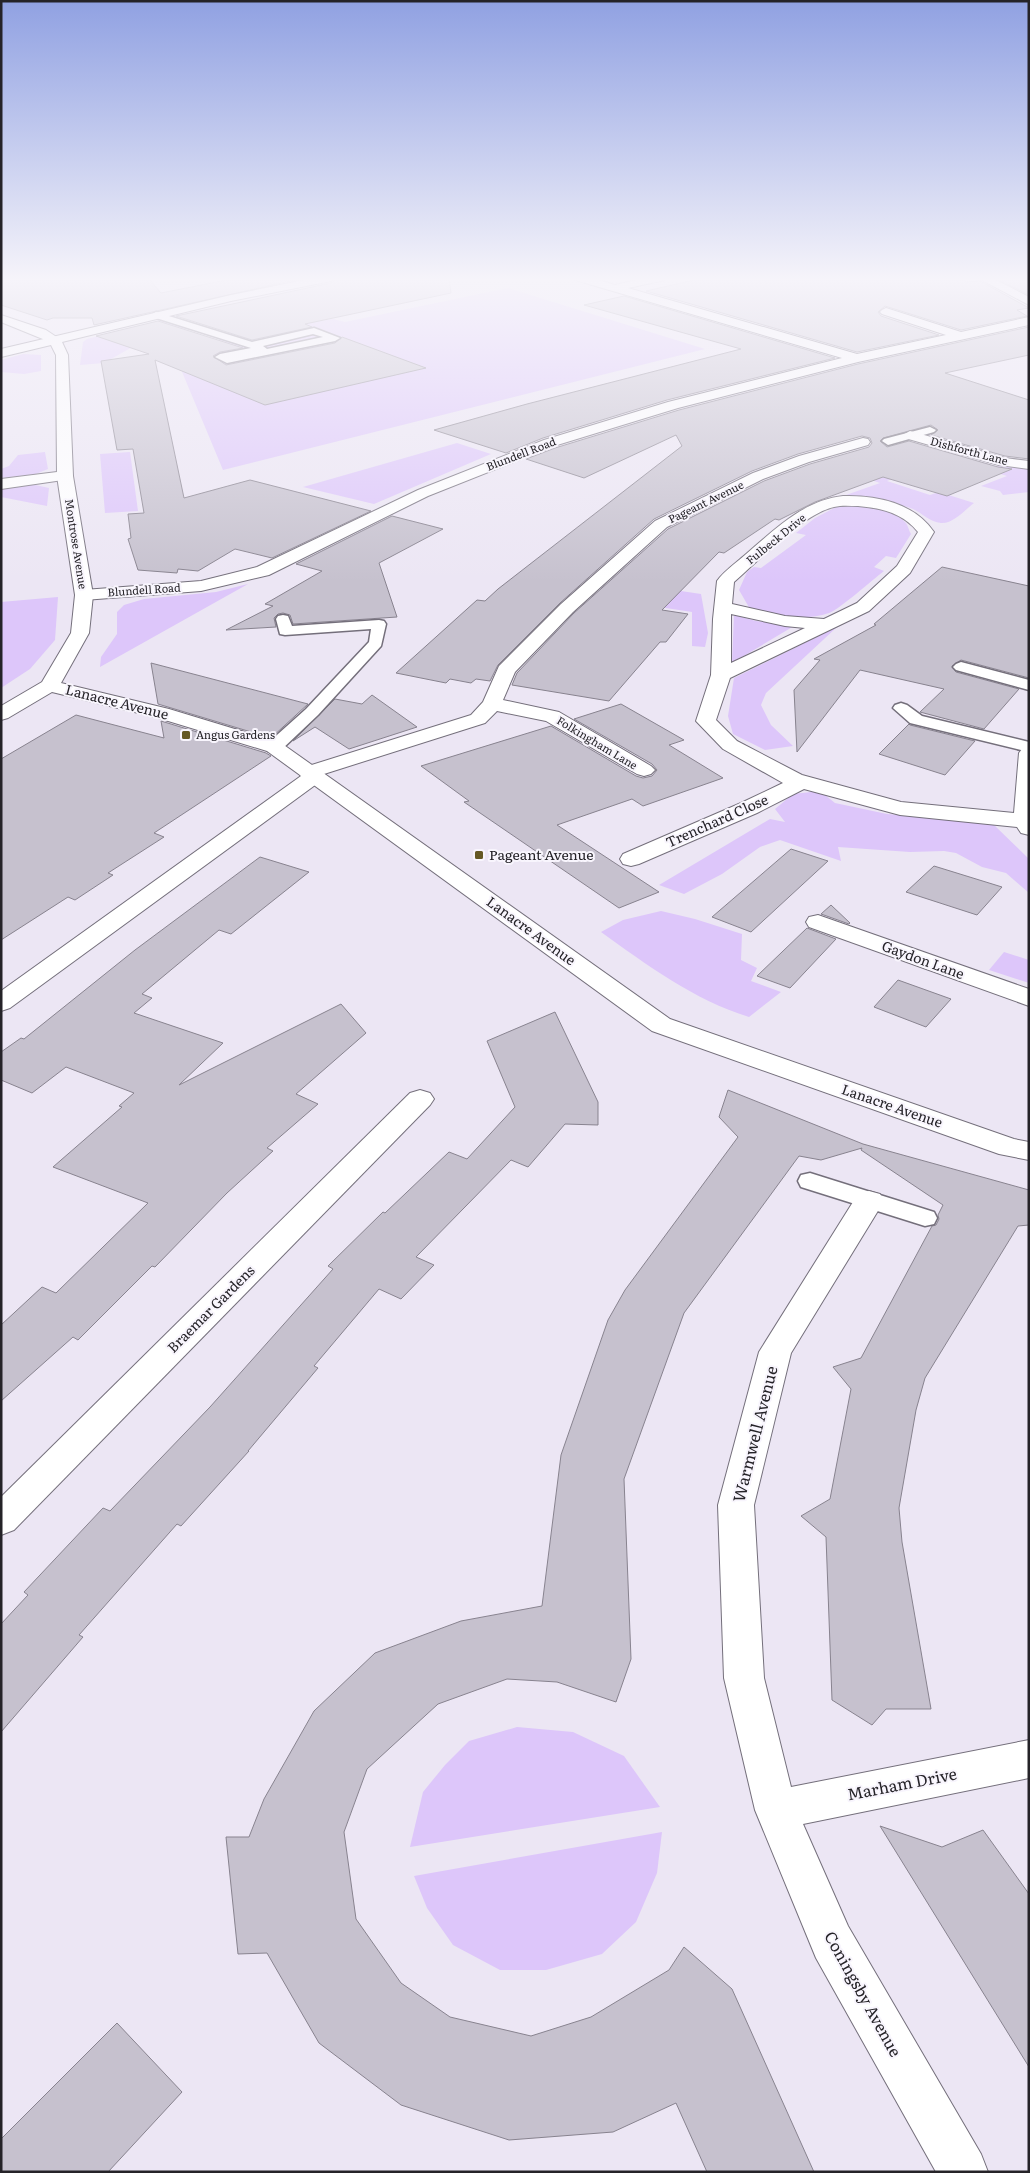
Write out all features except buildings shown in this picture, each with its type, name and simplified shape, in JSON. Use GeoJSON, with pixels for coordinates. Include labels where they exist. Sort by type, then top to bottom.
{"type":"FeatureCollection","features":[{"type":"Feature","properties":{"kind":"street","name":"Montrose Avenue"},"geometry":{"type":"LineString","coordinates":[[1,714],[49,686],[80,633],[84,595],[65,476],[63,379]]}},
{"type":"Feature","properties":{"kind":"street","name":"Blundell Road"},"geometry":{"type":"LineString","coordinates":[[84,595],[201,586],[263,571],[423,493],[549,442],[673,405],[773,379]]}},
{"type":"Feature","properties":{"kind":"street","name":"Dishforth Lane"},"geometry":{"type":"LineString","coordinates":[[910,435],[1004,462],[1029,465]]}},
{"type":"Feature","properties":{"kind":"street","name":"Pageant Avenue"},"geometry":{"type":"LineString","coordinates":[[312,774],[478,718],[492,704],[506,670],[567,608],[661,524],[758,476],[804,459],[863,442]]}},
{"type":"Feature","properties":{"kind":"street"},"geometry":{"type":"LineString","coordinates":[[1,484],[65,476]]}},
{"type":"Feature","properties":{"kind":"street","name":"Fulbeck Drive"},"geometry":{"type":"LineString","coordinates":[[721,675],[864,606],[904,569],[926,532],[913,515],[878,504],[853,501],[829,503],[808,513],[726,581],[723,607],[721,675],[706,722],[730,745],[794,780],[900,808],[1026,825]]}},
{"type":"Feature","properties":{"kind":"street"},"geometry":{"type":"LineString","coordinates":[[723,607],[784,621],[824,624]]}},
{"type":"Feature","properties":{"kind":"street","name":"Lanacre Avenue"},"geometry":{"type":"LineString","coordinates":[[49,686],[90,694],[220,729],[274,747],[661,1025],[1009,1147],[1029,1151]]}},
{"type":"Feature","properties":{"kind":"street","name":"Folkingham Lane"},"geometry":{"type":"LineString","coordinates":[[492,704],[552,716],[644,770]]}},
{"type":"Feature","properties":{"kind":"street"},"geometry":{"type":"LineString","coordinates":[[1026,825],[1028,758]]}},
{"type":"Feature","properties":{"kind":"street"},"geometry":{"type":"LineString","coordinates":[[1,1003],[312,774]]}},
{"type":"Feature","properties":{"kind":"street","name":"Trenchard Close"},"geometry":{"type":"LineString","coordinates":[[631,859],[749,808],[802,782]]}},
{"type":"Feature","properties":{"kind":"street","name":"Gaydon Lane"},"geometry":{"type":"LineString","coordinates":[[818,922],[1029,998]]}},
{"type":"Feature","properties":{"kind":"street","name":"Braemar Gardens"},"geometry":{"type":"LineString","coordinates":[[1,1520],[420,1099]]}},
{"type":"Feature","properties":{"kind":"street","name":"Warmwell Avenue"},"geometry":{"type":"LineString","coordinates":[[776,1810],[744,1678],[736,1505],[775,1352],[869,1201]]}},
{"type":"Feature","properties":{"kind":"street","name":"Marham Drive"},"geometry":{"type":"LineString","coordinates":[[776,1810],[1029,1759]]}},
{"type":"Feature","properties":{"kind":"street","name":"Coningsby Avenue"},"geometry":{"type":"LineString","coordinates":[[776,1810],[832,1942],[963,2172]]}},
{"type":"Feature","properties":{"kind":"lane"},"geometry":{"type":"LineString","coordinates":[[888,441],[930,430]]}},
{"type":"Feature","properties":{"kind":"lane"},"geometry":{"type":"LineString","coordinates":[[274,747],[312,712],[376,644],[379,624],[285,631],[283,619]]}},
{"type":"Feature","properties":{"kind":"lane"},"geometry":{"type":"LineString","coordinates":[[961,667],[1029,685]]}},
{"type":"Feature","properties":{"kind":"lane"},"geometry":{"type":"LineString","coordinates":[[901,708],[916,720],[1028,758]]}},
{"type":"Feature","properties":{"kind":"lane"},"geometry":{"type":"LineString","coordinates":[[810,1181],[925,1218]]}},
{"type":"Feature","properties":{"kind":"shaded area"},"geometry":{"type":"Polygon","coordinates":[[[185,379],[584,379],[223,470],[185,379]]]}},
{"type":"Feature","properties":{"kind":"shaded area"},"geometry":{"type":"Polygon","coordinates":[[[457,443],[491,454],[374,504],[303,487],[457,443]]]}},
{"type":"Feature","properties":{"kind":"shaded area"},"geometry":{"type":"Polygon","coordinates":[[[45,452],[48,469],[36,474],[1,478],[1,469],[9,466],[18,455],[45,452]]]}},
{"type":"Feature","properties":{"kind":"shaded area"},"geometry":{"type":"Polygon","coordinates":[[[130,452],[138,511],[105,513],[100,454],[130,452]]]}},
{"type":"Feature","properties":{"kind":"shaded area"},"geometry":{"type":"Polygon","coordinates":[[[981,462],[995,466],[1029,468],[1029,492],[1003,495],[1000,491],[981,486],[1007,476],[971,465],[981,462]]]}},
{"type":"Feature","properties":{"kind":"shaded area"},"geometry":{"type":"Polygon","coordinates":[[[830,466],[912,470],[887,481],[930,495],[939,492],[974,503],[954,519],[941,523],[903,506],[873,501],[832,500],[880,483],[830,466]]]}},
{"type":"Feature","properties":{"kind":"shaded area"},"geometry":{"type":"Polygon","coordinates":[[[31,484],[49,488],[47,506],[1,497],[1,488],[31,484]]]}},
{"type":"Feature","properties":{"kind":"shaded area"},"geometry":{"type":"Polygon","coordinates":[[[840,505],[866,506],[884,510],[906,523],[911,534],[896,558],[886,556],[874,567],[884,571],[829,613],[819,616],[799,617],[750,609],[739,590],[747,572],[754,567],[761,568],[806,535],[796,533],[815,518],[840,505]]]}},
{"type":"Feature","properties":{"kind":"shaded area"},"geometry":{"type":"Polygon","coordinates":[[[248,584],[100,667],[101,657],[117,634],[117,612],[124,605],[144,599],[216,592],[248,584]]]}},
{"type":"Feature","properties":{"kind":"shaded area"},"geometry":{"type":"Polygon","coordinates":[[[634,584],[701,594],[708,633],[705,647],[692,646],[692,612],[620,601],[634,584]]]}},
{"type":"Feature","properties":{"kind":"shaded area"},"geometry":{"type":"Polygon","coordinates":[[[58,597],[55,640],[30,669],[1,688],[1,602],[58,597]]]}},
{"type":"Feature","properties":{"kind":"shaded area"},"geometry":{"type":"Polygon","coordinates":[[[734,615],[756,621],[794,626],[732,663],[734,615]]]}},
{"type":"Feature","properties":{"kind":"shaded area"},"geometry":{"type":"Polygon","coordinates":[[[837,627],[766,693],[761,705],[771,725],[793,746],[765,750],[733,734],[728,716],[734,678],[837,627]]]}},
{"type":"Feature","properties":{"kind":"shaded area"},"geometry":{"type":"Polygon","coordinates":[[[820,791],[835,803],[887,814],[993,824],[1029,859],[1029,893],[1006,873],[982,867],[956,853],[838,847],[841,861],[780,840],[760,847],[722,874],[684,894],[659,885],[770,819],[785,822],[775,809],[793,794],[820,791]]]}},
{"type":"Feature","properties":{"kind":"shaded area"},"geometry":{"type":"Polygon","coordinates":[[[661,911],[695,919],[742,934],[741,960],[757,968],[751,981],[781,992],[749,1017],[709,1001],[672,981],[601,932],[623,920],[661,911]]]}},
{"type":"Feature","properties":{"kind":"shaded area"},"geometry":{"type":"Polygon","coordinates":[[[1004,952],[1029,960],[1029,983],[989,970],[1004,952]]]}},
{"type":"Feature","properties":{"kind":"shaded area"},"geometry":{"type":"Polygon","coordinates":[[[517,1727],[573,1732],[624,1756],[660,1807],[410,1847],[423,1792],[445,1765],[469,1741],[517,1727]]]}},
{"type":"Feature","properties":{"kind":"shaded area"},"geometry":{"type":"Polygon","coordinates":[[[662,1832],[657,1873],[636,1922],[602,1954],[546,1970],[500,1970],[453,1945],[427,1908],[414,1876],[662,1832]]]}},
{"type":"Feature","properties":{"kind":"place","name":"Angus Gardens"},"geometry":{"type":"Point","coordinates":[186,735]}},
{"type":"Feature","properties":{"kind":"place","name":"Pageant Avenue"},"geometry":{"type":"Point","coordinates":[479,855]}}]}
